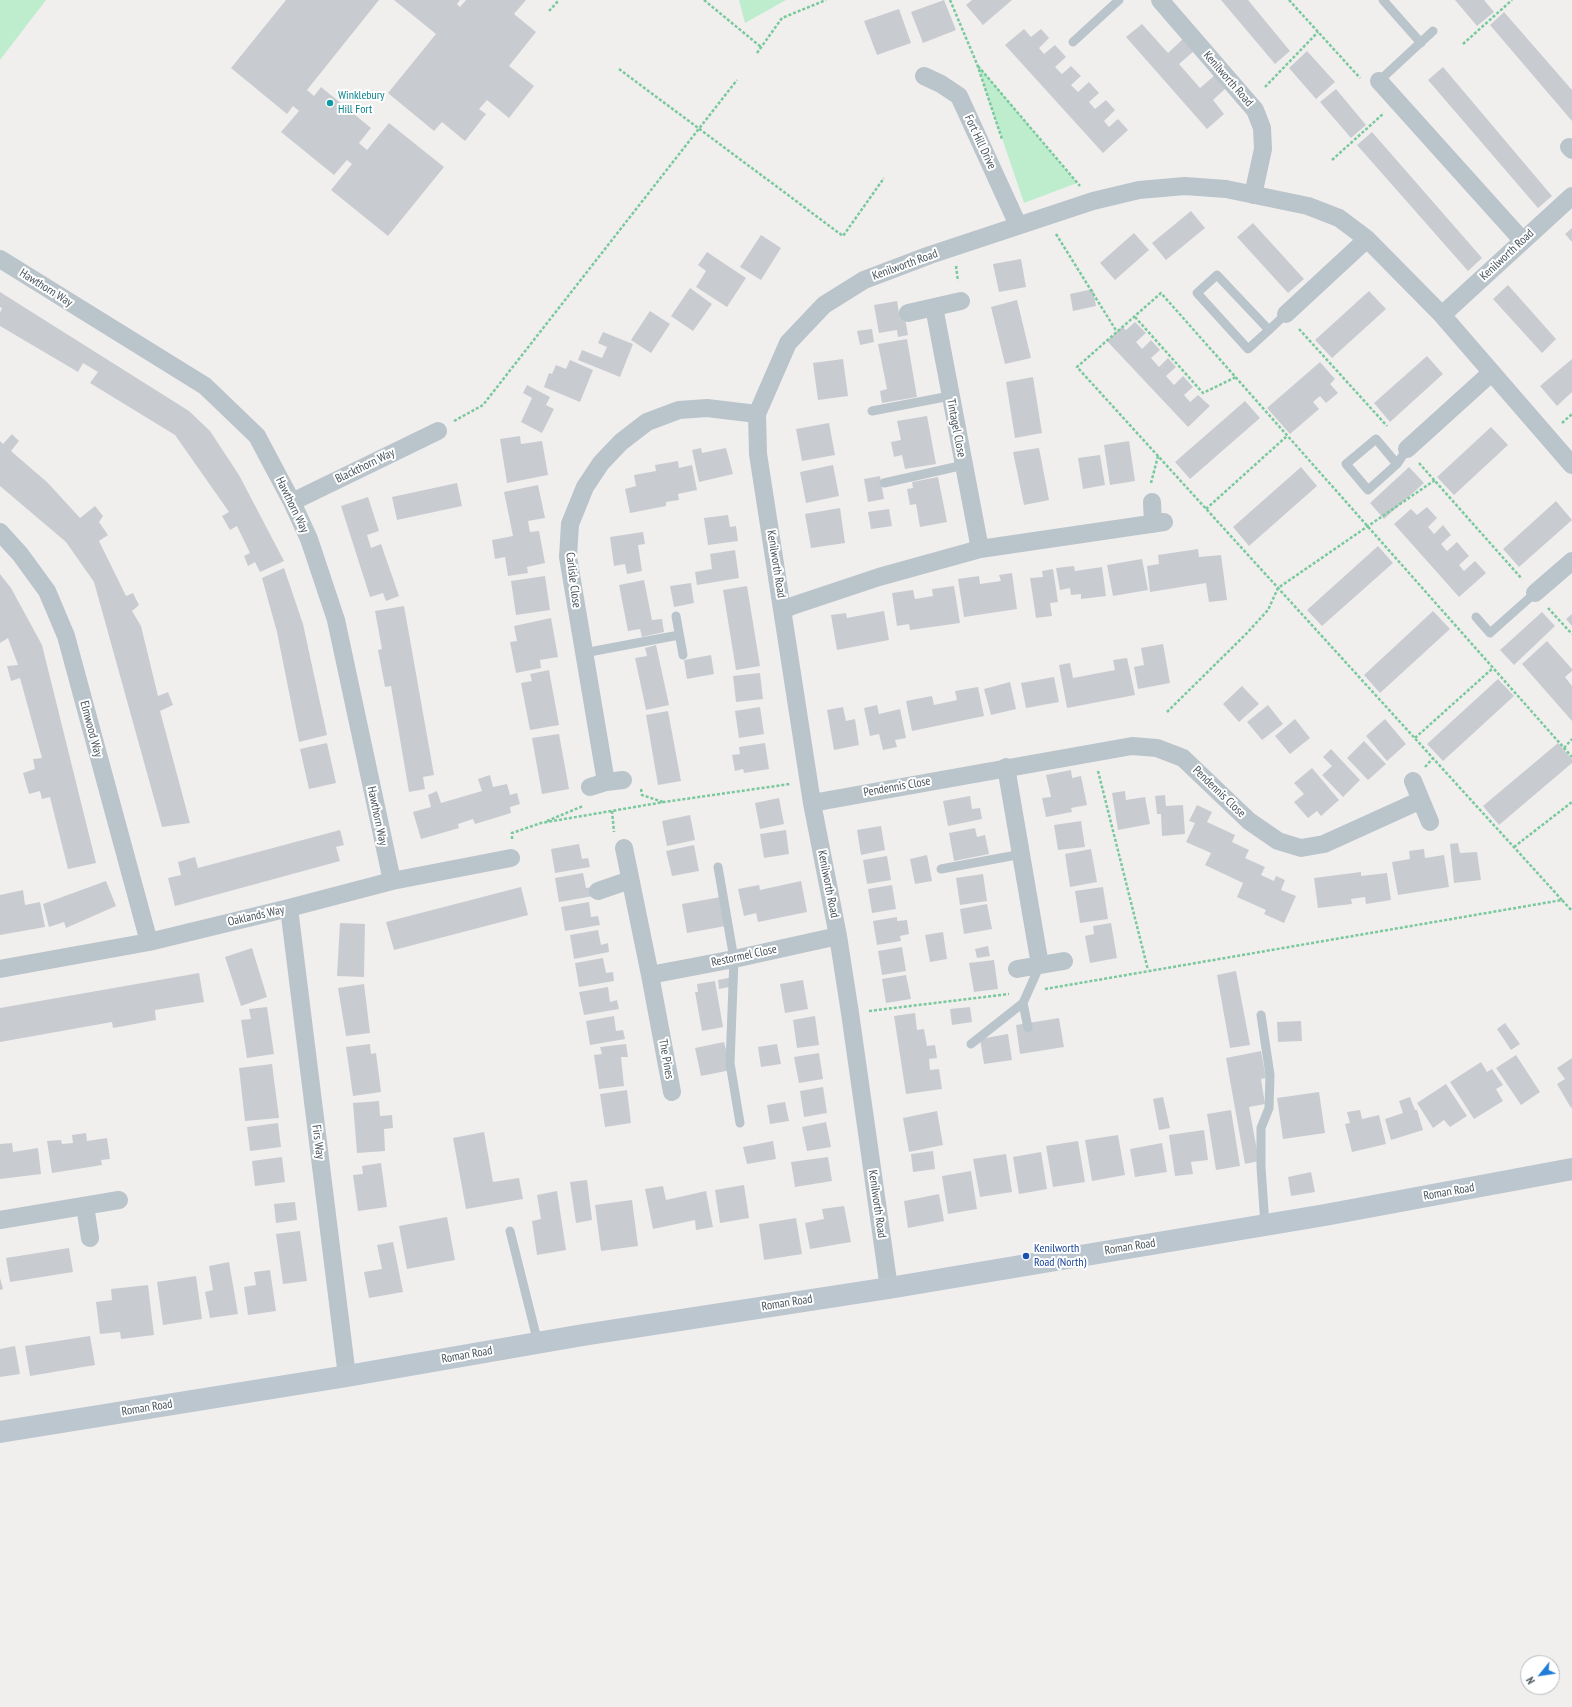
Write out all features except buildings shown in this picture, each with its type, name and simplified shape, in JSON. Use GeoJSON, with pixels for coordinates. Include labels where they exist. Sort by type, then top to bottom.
{"type":"FeatureCollection","features":[{"type":"Feature","properties":{"kind":"street","name":"Kenilworth Road"},"geometry":{"type":"LineString","coordinates":[[1160,0],[1255,110],[1262,128],[1263,149],[1253,194]]}},
{"type":"Feature","properties":{"kind":"street","name":"Fort Hill Drive"},"geometry":{"type":"LineString","coordinates":[[924,76],[941,84],[959,96],[1018,225]]}},
{"type":"Feature","properties":{"kind":"street"},"geometry":{"type":"LineString","coordinates":[[1371,81],[1522,240]]}},
{"type":"Feature","properties":{"kind":"street","name":"Kenilworth Road"},"geometry":{"type":"LineString","coordinates":[[889,1288],[838,936],[812,803],[758,454],[757,414],[788,343],[824,305],[864,280],[1018,225],[1093,201],[1139,190],[1185,186],[1226,189],[1308,206],[1339,218],[1367,239],[1442,314],[1491,373],[1572,465]]}},
{"type":"Feature","properties":{"kind":"street","name":"Kenilworth Road"},"geometry":{"type":"LineString","coordinates":[[1442,314],[1572,196]]}},
{"type":"Feature","properties":{"kind":"street"},"geometry":{"type":"LineString","coordinates":[[1286,314],[1367,239]]}},
{"type":"Feature","properties":{"kind":"street","name":"Hawthorn Way"},"geometry":{"type":"LineString","coordinates":[[0,259],[205,386],[257,436],[292,502],[309,539],[336,620],[392,882]]}},
{"type":"Feature","properties":{"kind":"street"},"geometry":{"type":"LineString","coordinates":[[908,313],[961,301]]}},
{"type":"Feature","properties":{"kind":"street","name":"Tintagel Close"},"geometry":{"type":"LineString","coordinates":[[934,307],[980,549]]}},
{"type":"Feature","properties":{"kind":"street"},"geometry":{"type":"LineString","coordinates":[[1402,456],[1491,373]]}},
{"type":"Feature","properties":{"kind":"street","name":"Carlisle Close"},"geometry":{"type":"LineString","coordinates":[[606,783],[568,557],[570,524],[585,487],[601,463],[621,442],[647,422],[679,410],[707,408],[757,414]]}},
{"type":"Feature","properties":{"kind":"street","name":"Blackthorn Way"},"geometry":{"type":"LineString","coordinates":[[292,502],[438,431]]}},
{"type":"Feature","properties":{"kind":"street"},"geometry":{"type":"LineString","coordinates":[[783,610],[879,577],[980,549],[1158,523],[1152,502]]}},
{"type":"Feature","properties":{"kind":"street","name":"Elmwood Way"},"geometry":{"type":"LineString","coordinates":[[0,532],[20,554],[47,591],[66,636],[149,942]]}},
{"type":"Feature","properties":{"kind":"street"},"geometry":{"type":"LineString","coordinates":[[1535,593],[1572,561]]}},
{"type":"Feature","properties":{"kind":"street","name":"Pendennis Close"},"geometry":{"type":"LineString","coordinates":[[812,803],[1006,767],[1132,746],[1158,748],[1183,758],[1250,821],[1278,841],[1301,848],[1324,844],[1421,800]]}},
{"type":"Feature","properties":{"kind":"street"},"geometry":{"type":"LineString","coordinates":[[1006,767],[1040,965]]}},
{"type":"Feature","properties":{"kind":"street"},"geometry":{"type":"LineString","coordinates":[[1412,781],[1430,822]]}},
{"type":"Feature","properties":{"kind":"street"},"geometry":{"type":"LineString","coordinates":[[624,848],[650,975]]}},
{"type":"Feature","properties":{"kind":"street","name":"Oaklands Way"},"geometry":{"type":"LineString","coordinates":[[0,969],[149,942],[392,882],[511,858]]}},
{"type":"Feature","properties":{"kind":"street"},"geometry":{"type":"LineString","coordinates":[[598,891],[630,880]]}},
{"type":"Feature","properties":{"kind":"street","name":"Firs Way"},"geometry":{"type":"LineString","coordinates":[[289,908],[347,1376]]}},
{"type":"Feature","properties":{"kind":"street","name":"Restormel Close"},"geometry":{"type":"LineString","coordinates":[[650,975],[734,959],[838,936]]}},
{"type":"Feature","properties":{"kind":"street"},"geometry":{"type":"LineString","coordinates":[[1017,969],[1064,961]]}},
{"type":"Feature","properties":{"kind":"street","name":"The Pines"},"geometry":{"type":"LineString","coordinates":[[650,975],[672,1092]]}},
{"type":"Feature","properties":{"kind":"street","name":"Roman Road"},"geometry":{"type":"LineString","coordinates":[[0,1432],[347,1376],[538,1343],[889,1288],[1325,1215],[1572,1169]]}},
{"type":"Feature","properties":{"kind":"street"},"geometry":{"type":"LineString","coordinates":[[0,1220],[119,1200]]}},
{"type":"Feature","properties":{"kind":"street"},"geometry":{"type":"LineString","coordinates":[[85,1206],[90,1238]]}},
{"type":"Feature","properties":{"kind":"lane"},"geometry":{"type":"LineString","coordinates":[[1073,42],[1119,0]]}},
{"type":"Feature","properties":{"kind":"lane"},"geometry":{"type":"LineString","coordinates":[[1383,0],[1421,43]]}},
{"type":"Feature","properties":{"kind":"lane"},"geometry":{"type":"LineString","coordinates":[[1371,81],[1421,43],[1433,31]]}},
{"type":"Feature","properties":{"kind":"lane"},"geometry":{"type":"LineString","coordinates":[[1269,330],[1217,275],[1197,293],[1248,349],[1269,330],[1286,314]]}},
{"type":"Feature","properties":{"kind":"lane"},"geometry":{"type":"LineString","coordinates":[[872,411],[950,396]]}},
{"type":"Feature","properties":{"kind":"lane"},"geometry":{"type":"LineString","coordinates":[[1376,439],[1402,456],[1368,490],[1346,464],[1376,439]]}},
{"type":"Feature","properties":{"kind":"lane"},"geometry":{"type":"LineString","coordinates":[[884,483],[964,465]]}},
{"type":"Feature","properties":{"kind":"lane"},"geometry":{"type":"LineString","coordinates":[[1476,617],[1490,633],[1535,593]]}},
{"type":"Feature","properties":{"kind":"lane"},"geometry":{"type":"LineString","coordinates":[[676,616],[683,655]]}},
{"type":"Feature","properties":{"kind":"lane"},"geometry":{"type":"LineString","coordinates":[[584,653],[679,634]]}},
{"type":"Feature","properties":{"kind":"lane"},"geometry":{"type":"LineString","coordinates":[[941,869],[1022,854]]}},
{"type":"Feature","properties":{"kind":"lane"},"geometry":{"type":"LineString","coordinates":[[718,867],[734,959],[730,1063],[740,1123]]}},
{"type":"Feature","properties":{"kind":"lane"},"geometry":{"type":"LineString","coordinates":[[1028,1028],[1023,1003],[1040,965]]}},
{"type":"Feature","properties":{"kind":"lane"},"geometry":{"type":"LineString","coordinates":[[971,1044],[1023,1003]]}},
{"type":"Feature","properties":{"kind":"lane"},"geometry":{"type":"LineString","coordinates":[[1261,1015],[1270,1075],[1269,1108],[1261,1128],[1261,1167],[1265,1225]]}},
{"type":"Feature","properties":{"kind":"lane"},"geometry":{"type":"LineString","coordinates":[[510,1231],[538,1343]]}},
{"type":"Feature","properties":{"kind":"path"},"geometry":{"type":"LineString","coordinates":[[549,11],[559,0]]}},
{"type":"Feature","properties":{"kind":"path"},"geometry":{"type":"LineString","coordinates":[[704,0],[761,47]]}},
{"type":"Feature","properties":{"kind":"path"},"geometry":{"type":"LineString","coordinates":[[757,53],[782,18],[826,0]]}},
{"type":"Feature","properties":{"kind":"path"},"geometry":{"type":"LineString","coordinates":[[955,0],[951,2],[977,64],[1004,145]]}},
{"type":"Feature","properties":{"kind":"path"},"geometry":{"type":"LineString","coordinates":[[1289,0],[1318,32],[1371,81]]}},
{"type":"Feature","properties":{"kind":"path"},"geometry":{"type":"LineString","coordinates":[[1463,44],[1512,0]]}},
{"type":"Feature","properties":{"kind":"path"},"geometry":{"type":"LineString","coordinates":[[1265,87],[1318,32]]}},
{"type":"Feature","properties":{"kind":"path"},"geometry":{"type":"LineString","coordinates":[[977,64],[1093,201]]}},
{"type":"Feature","properties":{"kind":"path"},"geometry":{"type":"LineString","coordinates":[[619,69],[843,236],[884,178]]}},
{"type":"Feature","properties":{"kind":"path"},"geometry":{"type":"LineString","coordinates":[[438,431],[483,405],[737,80]]}},
{"type":"Feature","properties":{"kind":"path"},"geometry":{"type":"LineString","coordinates":[[1332,160],[1388,109]]}},
{"type":"Feature","properties":{"kind":"path"},"geometry":{"type":"LineString","coordinates":[[1045,216],[1117,332]]}},
{"type":"Feature","properties":{"kind":"path"},"geometry":{"type":"LineString","coordinates":[[953,248],[961,301]]}},
{"type":"Feature","properties":{"kind":"path"},"geometry":{"type":"LineString","coordinates":[[1572,757],[1161,293],[1077,367],[1572,911]]}},
{"type":"Feature","properties":{"kind":"path"},"geometry":{"type":"LineString","coordinates":[[1286,314],[1402,456],[1435,480],[1572,634]]}},
{"type":"Feature","properties":{"kind":"path"},"geometry":{"type":"LineString","coordinates":[[1135,316],[1203,393],[1236,377]]}},
{"type":"Feature","properties":{"kind":"path"},"geometry":{"type":"LineString","coordinates":[[1206,508],[1287,436]]}},
{"type":"Feature","properties":{"kind":"path"},"geometry":{"type":"LineString","coordinates":[[1152,502],[1150,488],[1158,456]]}},
{"type":"Feature","properties":{"kind":"path"},"geometry":{"type":"LineString","coordinates":[[1167,712],[1246,634],[1268,610],[1278,588],[1435,480]]}},
{"type":"Feature","properties":{"kind":"path"},"geometry":{"type":"LineString","coordinates":[[1415,738],[1493,668]]}},
{"type":"Feature","properties":{"kind":"path"},"geometry":{"type":"LineString","coordinates":[[1564,748],[1572,739]]}},
{"type":"Feature","properties":{"kind":"path"},"geometry":{"type":"LineString","coordinates":[[1097,766],[1148,970]]}},
{"type":"Feature","properties":{"kind":"path"},"geometry":{"type":"LineString","coordinates":[[512,833],[587,804],[584,792],[606,783]]}},
{"type":"Feature","properties":{"kind":"path"},"geometry":{"type":"LineString","coordinates":[[541,823],[664,802],[793,783]]}},
{"type":"Feature","properties":{"kind":"path"},"geometry":{"type":"LineString","coordinates":[[1514,847],[1572,802]]}},
{"type":"Feature","properties":{"kind":"path"},"geometry":{"type":"LineString","coordinates":[[850,1013],[1027,992],[1562,900]]}},
{"type":"Feature","properties":{"kind":"green space"},"geometry":{"type":"Polygon","coordinates":[[[0,0],[46,0],[0,60],[0,0]]]}},
{"type":"Feature","properties":{"kind":"green space"},"geometry":{"type":"Polygon","coordinates":[[[739,0],[786,0],[745,23],[739,0]]]}},
{"type":"Feature","properties":{"kind":"green space"},"geometry":{"type":"Polygon","coordinates":[[[977,64],[1077,183],[1024,203],[977,64]]]}},
{"type":"Feature","properties":{"kind":"place","name":"Winklebury Hill Fort"},"geometry":{"type":"Point","coordinates":[330,103]}},
{"type":"Feature","properties":{"kind":"place","name":"Kenilworth Road (North)"},"geometry":{"type":"Point","coordinates":[1026,1256]}}]}
